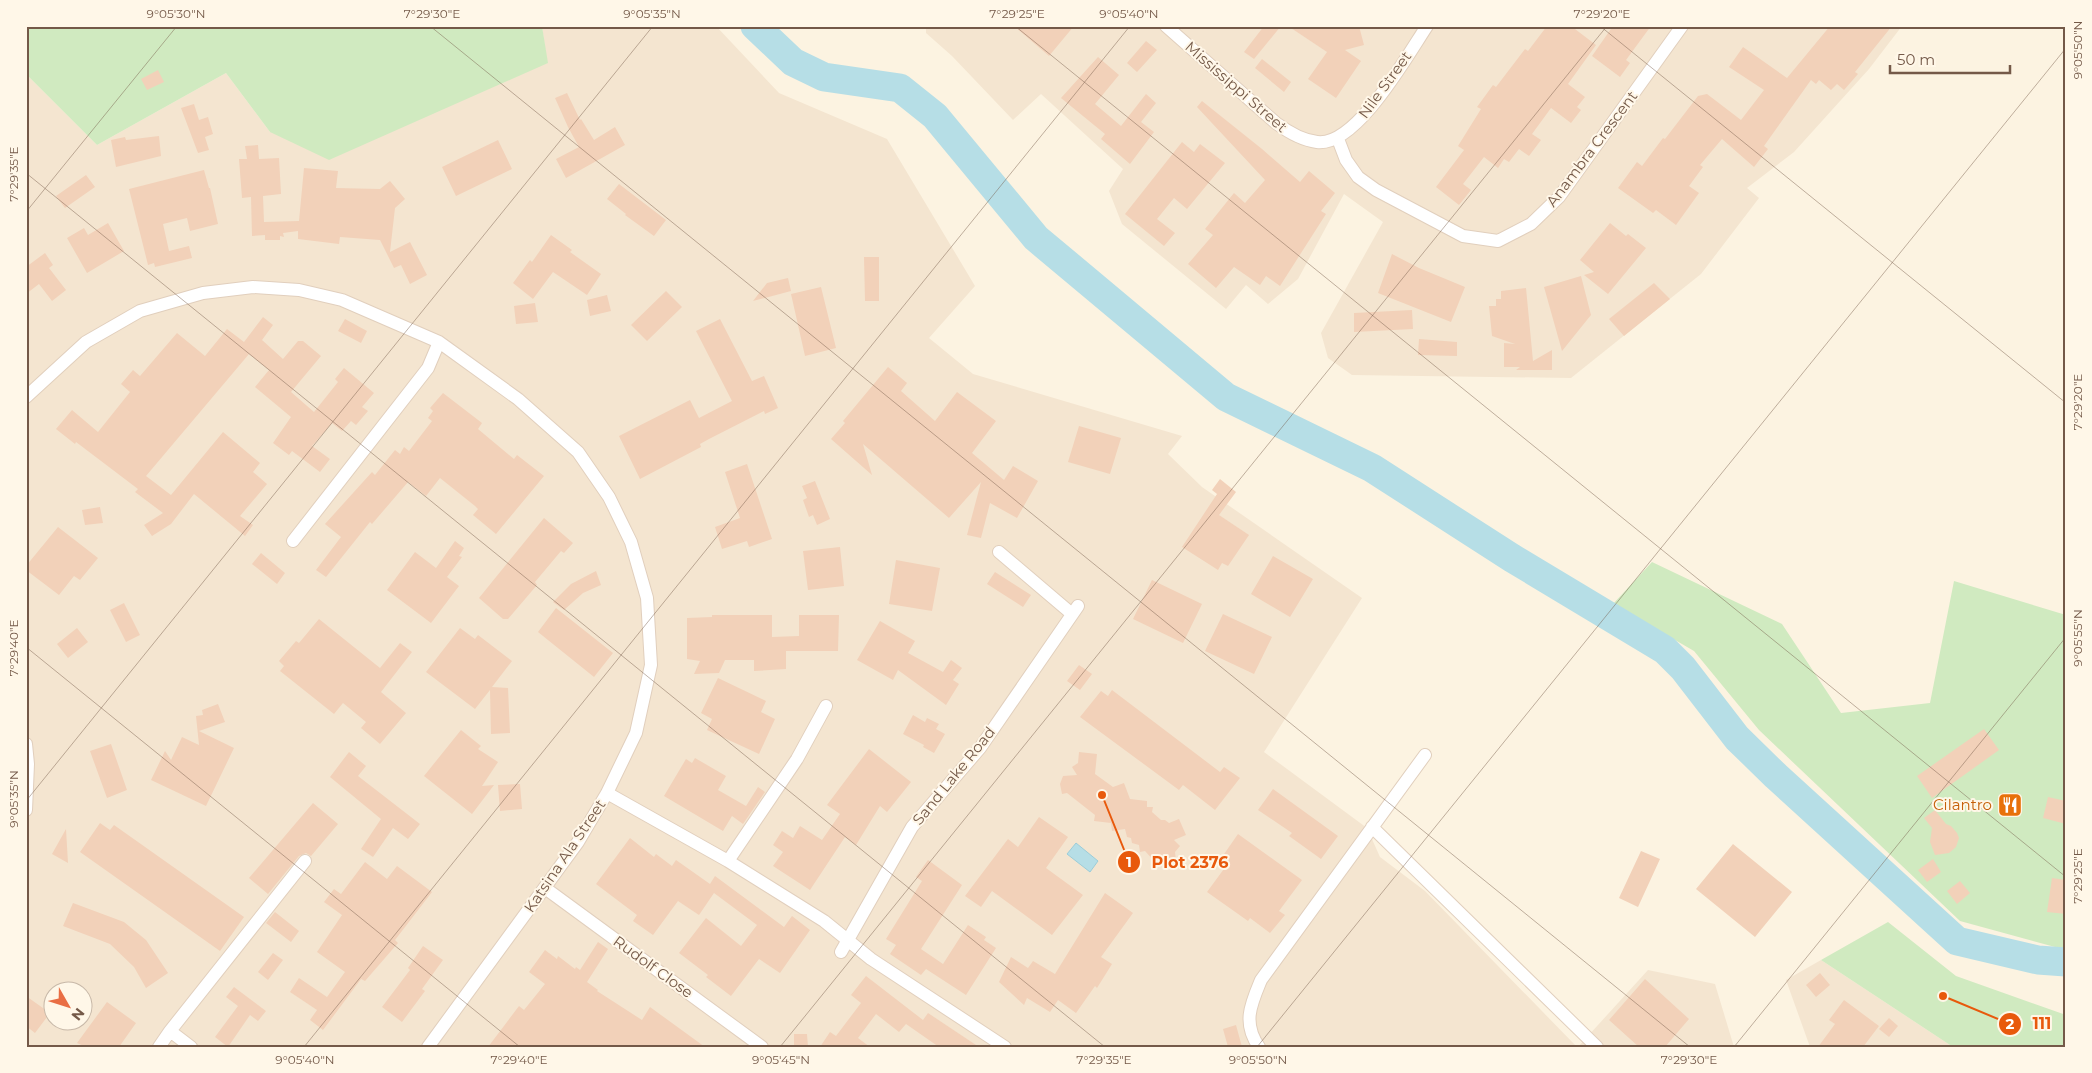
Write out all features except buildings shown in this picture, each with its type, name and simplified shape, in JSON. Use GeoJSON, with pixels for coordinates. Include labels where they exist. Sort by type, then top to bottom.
{"type":"FeatureCollection","features":[{"type":"Feature","properties":{"kind":"street","name":"Mississippi Street"},"geometry":{"type":"LineString","coordinates":[[1166,26],[1293,136],[1318,143],[1338,139]]}},
{"type":"Feature","properties":{"kind":"street","name":"Nile Street"},"geometry":{"type":"LineString","coordinates":[[1338,139],[1355,126],[1373,106],[1428,26]]}},
{"type":"Feature","properties":{"kind":"street","name":"Anambra Crescent"},"geometry":{"type":"LineString","coordinates":[[1338,139],[1346,160],[1358,176],[1376,190],[1463,236],[1498,241],[1531,224],[1559,197],[1682,26]]}},
{"type":"Feature","properties":{"kind":"street","name":"Katsina Ala Street"},"geometry":{"type":"LineString","coordinates":[[26,397],[86,342],[140,311],[203,293],[253,288],[299,290],[342,300],[439,342],[518,399],[578,452],[610,497],[631,542],[648,598],[651,664],[636,733],[608,793],[578,842],[428,1047]]}},
{"type":"Feature","properties":{"kind":"street"},"geometry":{"type":"LineString","coordinates":[[293,541],[428,368],[439,342]]}},
{"type":"Feature","properties":{"kind":"street","name":"Sand Lake Road"},"geometry":{"type":"LineString","coordinates":[[841,952],[849,941],[912,827],[980,748],[1075,610],[999,552]]}},
{"type":"Feature","properties":{"kind":"street"},"geometry":{"type":"LineString","coordinates":[[728,860],[797,759],[826,706]]}},
{"type":"Feature","properties":{"kind":"street"},"geometry":{"type":"LineString","coordinates":[[26,744],[28,764],[26,810]]}},
{"type":"Feature","properties":{"kind":"street"},"geometry":{"type":"LineString","coordinates":[[1259,1047],[1252,1036],[1249,1008],[1261,980],[1425,755]]}},
{"type":"Feature","properties":{"kind":"street"},"geometry":{"type":"LineString","coordinates":[[608,793],[728,860],[824,921],[872,960],[1004,1047]]}},
{"type":"Feature","properties":{"kind":"street"},"geometry":{"type":"LineString","coordinates":[[1372,827],[1597,1047]]}},
{"type":"Feature","properties":{"kind":"street"},"geometry":{"type":"LineString","coordinates":[[159,1047],[306,861]]}},
{"type":"Feature","properties":{"kind":"street","name":"Rudolf Close"},"geometry":{"type":"LineString","coordinates":[[545,888],[762,1047]]}},
{"type":"Feature","properties":{"kind":"street"},"geometry":{"type":"LineString","coordinates":[[170,1031],[191,1047]]}},
{"type":"Feature","properties":{"kind":"shaded area"},"geometry":{"type":"Polygon","coordinates":[[[542,26],[716,26],[779,93],[887,139],[975,286],[929,338],[973,374],[1182,436],[1168,454],[1202,487],[1362,598],[1264,752],[1367,828],[1380,857],[1425,891],[1577,1047],[26,1047],[26,74],[97,145],[226,73],[270,132],[547,63],[542,26]]]}},
{"type":"Feature","properties":{"kind":"shaded area"},"geometry":{"type":"Polygon","coordinates":[[[926,26],[1902,26],[1869,69],[1794,152],[1747,188],[1759,198],[1701,274],[1571,378],[1352,375],[1328,358],[1321,333],[1383,222],[1344,194],[1298,279],[1268,304],[1246,285],[1226,309],[1122,224],[1109,191],[1123,169],[1041,94],[1013,120],[952,56],[926,33],[926,26]]]}},
{"type":"Feature","properties":{"kind":"shaded area"},"geometry":{"type":"Polygon","coordinates":[[[1821,960],[1953,1047],[1810,1047],[1786,980],[1821,960]]]}},
{"type":"Feature","properties":{"kind":"shaded area"},"geometry":{"type":"Polygon","coordinates":[[[1648,970],[1715,984],[1734,1047],[1578,1047],[1648,970]]]}},
{"type":"Feature","properties":{"kind":"green space"},"geometry":{"type":"Polygon","coordinates":[[[26,26],[542,26],[548,63],[329,160],[270,132],[226,73],[97,145],[26,74],[26,26]]]}},
{"type":"Feature","properties":{"kind":"green space"},"geometry":{"type":"Polygon","coordinates":[[[1652,562],[1782,624],[1841,713],[1930,703],[1954,581],[2066,615],[2066,950],[1960,921],[1759,730],[1694,651],[1613,604],[1652,562]]]}},
{"type":"Feature","properties":{"kind":"green space"},"geometry":{"type":"Polygon","coordinates":[[[1888,922],[1956,976],[2066,1015],[2066,1047],[1953,1047],[1821,960],[1888,922]]]}},
{"type":"Feature","properties":{"kind":"water"},"geometry":{"type":"Polygon","coordinates":[[[1076,843],[1098,861],[1090,872],[1067,854],[1076,843]]]}},
{"type":"Feature","properties":{"kind":"waterway"},"geometry":{"type":"LineString","coordinates":[[755,26],[793,62],[824,77],[900,88],[935,116],[1036,238],[1226,397],[1372,468],[1512,558],[1665,650],[1683,668],[1737,738],[1957,941],[2038,960],[2066,962]]}},
{"type":"Feature","properties":{"kind":"place","name":"Plot 2376"},"geometry":{"type":"Point","coordinates":[1102,795]}},
{"type":"Feature","properties":{"kind":"place","name":"Cilantro"},"geometry":{"type":"Point","coordinates":[2010,805]}},
{"type":"Feature","properties":{"kind":"place","name":"111"},"geometry":{"type":"Point","coordinates":[1943,996]}}]}
